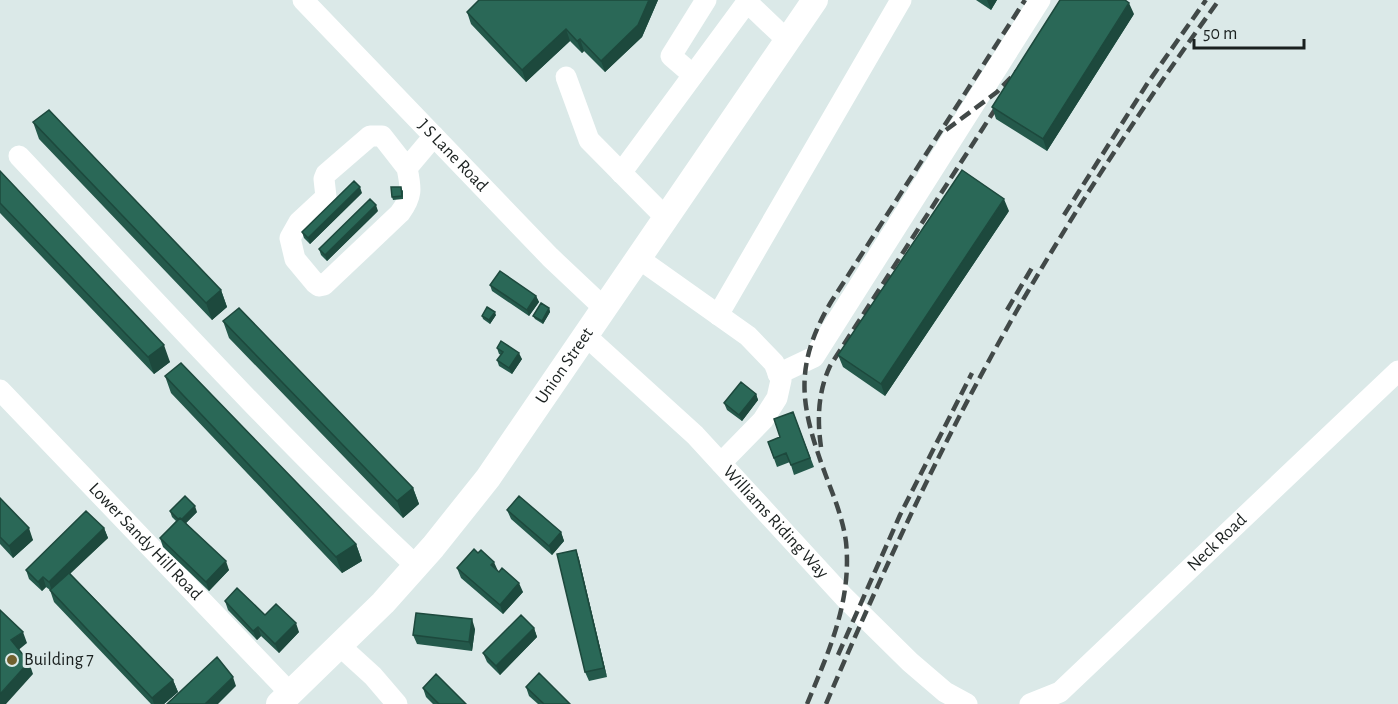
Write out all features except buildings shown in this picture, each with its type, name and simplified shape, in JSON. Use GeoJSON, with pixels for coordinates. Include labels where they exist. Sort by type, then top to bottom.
{"type":"FeatureCollection","features":[{"type":"Feature","properties":{"kind":"main road","name":"Union Street"},"geometry":{"type":"LineString","coordinates":[[285,698],[383,603],[433,547],[488,478],[815,0]]}},
{"type":"Feature","properties":{"kind":"street","name":"J S Lane Road"},"geometry":{"type":"LineString","coordinates":[[303,0],[550,257],[603,308]]}},
{"type":"Feature","properties":{"kind":"street"},"geometry":{"type":"LineString","coordinates":[[693,75],[671,56],[706,0]]}},
{"type":"Feature","properties":{"kind":"street"},"geometry":{"type":"LineString","coordinates":[[718,315],[901,0]]}},
{"type":"Feature","properties":{"kind":"street"},"geometry":{"type":"LineString","coordinates":[[778,374],[814,357],[1040,0]]}},
{"type":"Feature","properties":{"kind":"street"},"geometry":{"type":"LineString","coordinates":[[621,173],[746,1],[787,40]]}},
{"type":"Feature","properties":{"kind":"street"},"geometry":{"type":"LineString","coordinates":[[566,77],[589,140],[666,218]]}},
{"type":"Feature","properties":{"kind":"street"},"geometry":{"type":"LineString","coordinates":[[407,168],[382,136],[376,134],[370,136],[326,174],[324,179],[326,197],[299,222],[290,237],[295,259],[315,283],[319,286],[324,285],[400,213],[408,202],[411,192],[407,168],[434,136]]}},
{"type":"Feature","properties":{"kind":"street"},"geometry":{"type":"LineString","coordinates":[[19,156],[222,371],[366,519],[415,565]]}},
{"type":"Feature","properties":{"kind":"street"},"geometry":{"type":"LineString","coordinates":[[638,258],[748,336],[774,363],[781,380],[777,398],[763,420],[721,463]]}},
{"type":"Feature","properties":{"kind":"street","name":"Williams Riding Way"},"geometry":{"type":"LineString","coordinates":[[586,336],[695,435],[857,610],[910,662],[945,692],[967,704]]}},
{"type":"Feature","properties":{"kind":"street","name":"Neck Road"},"geometry":{"type":"LineString","coordinates":[[1030,704],[1060,692],[1398,371]]}},
{"type":"Feature","properties":{"kind":"street","name":"Lower Sandy Hill Road"},"geometry":{"type":"LineString","coordinates":[[0,390],[285,698]]}},
{"type":"Feature","properties":{"kind":"street"},"geometry":{"type":"LineString","coordinates":[[340,645],[373,676],[397,704]]}},
{"type":"Feature","properties":{"kind":"railway"},"geometry":{"type":"LineString","coordinates":[[807,704],[837,625],[846,585],[847,564],[843,525],[817,452],[806,408],[804,388],[810,347],[831,302],[1025,0]]}},
{"type":"Feature","properties":{"kind":"railway"},"geometry":{"type":"LineString","coordinates":[[1064,215],[1147,84],[1206,0]]}},
{"type":"Feature","properties":{"kind":"railway"},"geometry":{"type":"LineString","coordinates":[[826,704],[915,505],[1016,312],[1113,153],[1219,0]]}},
{"type":"Feature","properties":{"kind":"railway"},"geometry":{"type":"LineString","coordinates":[[946,130],[997,92],[1019,69]]}},
{"type":"Feature","properties":{"kind":"railway"},"geometry":{"type":"LineString","coordinates":[[821,447],[820,406],[823,386],[830,366],[1003,97]]}},
{"type":"Feature","properties":{"kind":"railway"},"geometry":{"type":"LineString","coordinates":[[1007,310],[1033,266]]}},
{"type":"Feature","properties":{"kind":"railway"},"geometry":{"type":"LineString","coordinates":[[838,655],[900,515],[972,373]]}},
{"type":"Feature","properties":{"kind":"place","name":"Building 7"},"geometry":{"type":"Point","coordinates":[12,660]}}]}
